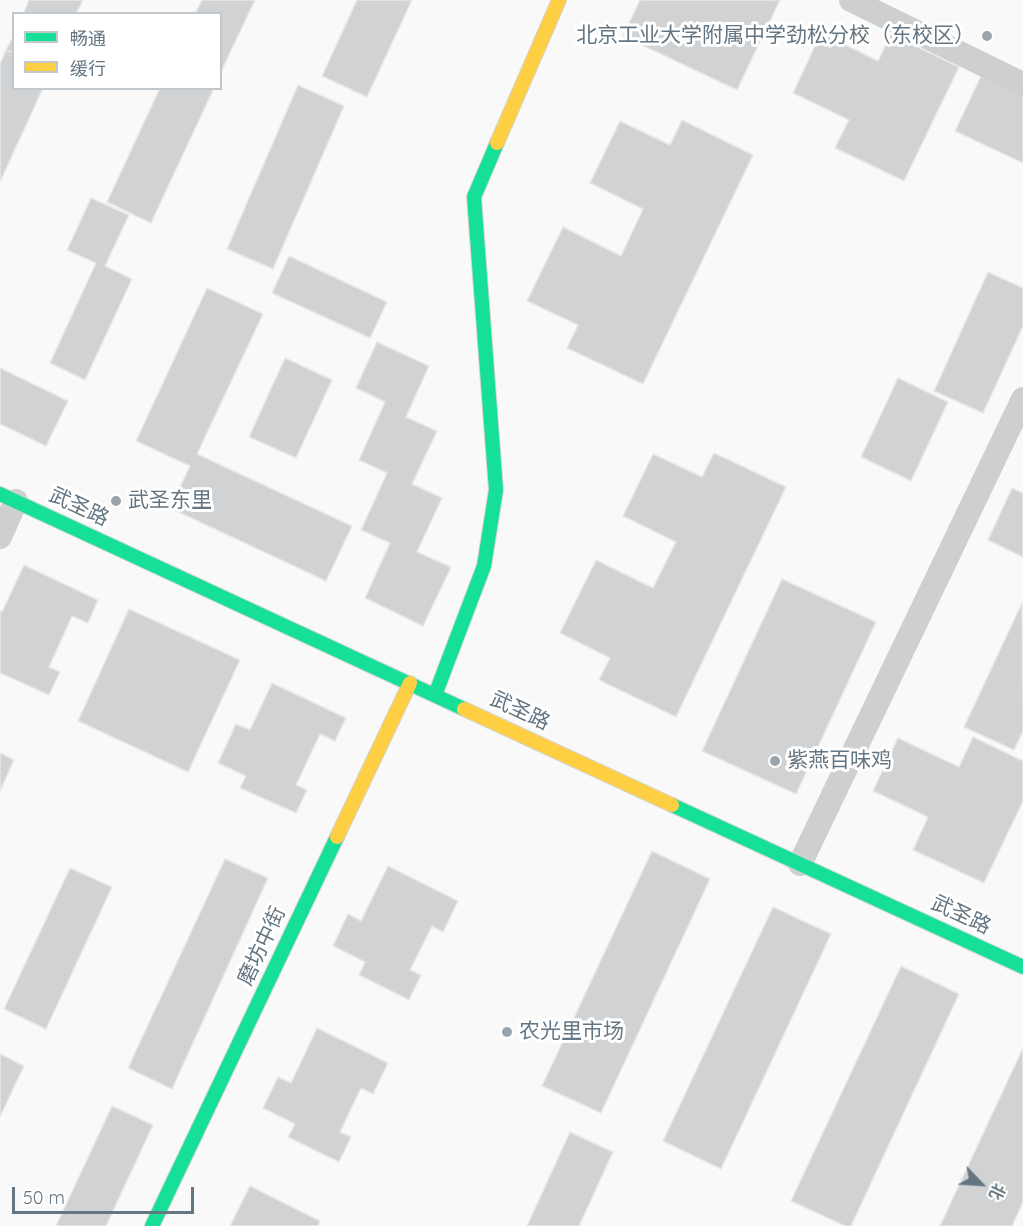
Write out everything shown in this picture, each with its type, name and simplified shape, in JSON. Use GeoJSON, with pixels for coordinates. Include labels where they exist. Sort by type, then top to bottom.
{"type":"FeatureCollection","features":[{"type":"Feature","properties":{"kind":"street"},"geometry":{"type":"LineString","coordinates":[[435,695],[484,566],[496,490],[474,197],[559,0]]}},
{"type":"Feature","properties":{"kind":"street"},"geometry":{"type":"LineString","coordinates":[[851,0],[1023,84]]}},
{"type":"Feature","properties":{"kind":"street"},"geometry":{"type":"LineString","coordinates":[[800,864],[1023,399]]}},
{"type":"Feature","properties":{"kind":"street"},"geometry":{"type":"LineString","coordinates":[[0,537],[8,498]]}},
{"type":"Feature","properties":{"kind":"street","name":"武圣路"},"geometry":{"type":"LineString","coordinates":[[8,498],[1023,967]]}},
{"type":"Feature","properties":{"kind":"street","name":"磨坊中街"},"geometry":{"type":"LineString","coordinates":[[152,1226],[410,683]]}},
{"type":"Feature","properties":{"kind":"building"},"geometry":{"type":"Polygon","coordinates":[[[29,0],[83,0],[77,12],[24,12],[29,0]]]}},
{"type":"Feature","properties":{"kind":"building"},"geometry":{"type":"Polygon","coordinates":[[[202,0],[255,0],[222,70],[222,12],[196,12],[202,0]]]}},
{"type":"Feature","properties":{"kind":"building"},"geometry":{"type":"Polygon","coordinates":[[[357,0],[412,0],[367,97],[322,76],[357,0]]]}},
{"type":"Feature","properties":{"kind":"building"},"geometry":{"type":"Polygon","coordinates":[[[640,0],[780,0],[737,90],[623,36],[640,0]]]}},
{"type":"Feature","properties":{"kind":"building"},"geometry":{"type":"Polygon","coordinates":[[[821,33],[878,61],[891,34],[959,67],[904,181],[835,148],[849,120],[793,93],[821,33]]]}},
{"type":"Feature","properties":{"kind":"building"},"geometry":{"type":"Polygon","coordinates":[[[12,39],[12,52],[6,50],[12,39]]]}},
{"type":"Feature","properties":{"kind":"building"},"geometry":{"type":"Polygon","coordinates":[[[6,50],[12,52],[12,90],[42,90],[0,182],[0,64],[6,50]]]}},
{"type":"Feature","properties":{"kind":"building"},"geometry":{"type":"Polygon","coordinates":[[[981,76],[1023,96],[1023,163],[955,131],[981,76]]]}},
{"type":"Feature","properties":{"kind":"building"},"geometry":{"type":"Polygon","coordinates":[[[298,85],[344,106],[273,269],[227,249],[298,85]]]}},
{"type":"Feature","properties":{"kind":"building"},"geometry":{"type":"Polygon","coordinates":[[[159,90],[213,90],[151,223],[107,202],[159,90]]]}},
{"type":"Feature","properties":{"kind":"building"},"geometry":{"type":"Polygon","coordinates":[[[682,120],[753,155],[643,384],[567,348],[578,325],[527,301],[563,227],[621,256],[643,209],[590,183],[620,121],[670,145],[682,120]]]}},
{"type":"Feature","properties":{"kind":"building"},"geometry":{"type":"Polygon","coordinates":[[[91,198],[129,215],[105,266],[132,279],[85,380],[50,363],[96,263],[67,250],[91,198]]]}},
{"type":"Feature","properties":{"kind":"building"},"geometry":{"type":"Polygon","coordinates":[[[289,256],[387,302],[370,338],[272,293],[289,256]]]}},
{"type":"Feature","properties":{"kind":"building"},"geometry":{"type":"Polygon","coordinates":[[[988,272],[1023,288],[1023,326],[983,413],[934,391],[988,272]]]}},
{"type":"Feature","properties":{"kind":"building"},"geometry":{"type":"Polygon","coordinates":[[[207,288],[263,314],[197,454],[352,526],[326,581],[170,508],[190,466],[136,441],[207,288]]]}},
{"type":"Feature","properties":{"kind":"building"},"geometry":{"type":"Polygon","coordinates":[[[377,342],[429,366],[406,417],[437,431],[412,484],[442,498],[417,552],[451,567],[423,626],[365,598],[390,543],[361,530],[387,473],[359,460],[385,402],[356,388],[377,342]]]}},
{"type":"Feature","properties":{"kind":"building"},"geometry":{"type":"Polygon","coordinates":[[[285,358],[332,380],[296,458],[249,437],[285,358]]]}},
{"type":"Feature","properties":{"kind":"building"},"geometry":{"type":"Polygon","coordinates":[[[0,368],[68,401],[46,446],[0,424],[0,368]]]}},
{"type":"Feature","properties":{"kind":"building"},"geometry":{"type":"Polygon","coordinates":[[[898,378],[948,402],[911,481],[861,457],[898,378]]]}},
{"type":"Feature","properties":{"kind":"building"},"geometry":{"type":"Polygon","coordinates":[[[714,453],[786,487],[676,717],[599,680],[610,658],[560,633],[596,560],[653,588],[676,542],[623,516],[653,454],[702,477],[714,453]]]}},
{"type":"Feature","properties":{"kind":"building"},"geometry":{"type":"Polygon","coordinates":[[[1012,488],[1023,493],[1023,557],[988,540],[1012,488]]]}},
{"type":"Feature","properties":{"kind":"building"},"geometry":{"type":"Polygon","coordinates":[[[24,565],[98,600],[88,623],[72,616],[49,667],[60,672],[49,695],[0,673],[0,611],[2,612],[24,565]]]}},
{"type":"Feature","properties":{"kind":"building"},"geometry":{"type":"Polygon","coordinates":[[[782,579],[876,622],[796,794],[702,751],[782,579]]]}},
{"type":"Feature","properties":{"kind":"building"},"geometry":{"type":"Polygon","coordinates":[[[1022,603],[1023,731],[1014,750],[964,727],[1022,603]]]}},
{"type":"Feature","properties":{"kind":"building"},"geometry":{"type":"Polygon","coordinates":[[[129,609],[240,660],[188,772],[78,721],[129,609]]]}},
{"type":"Feature","properties":{"kind":"building"},"geometry":{"type":"Polygon","coordinates":[[[272,683],[346,718],[335,741],[320,734],[296,785],[307,790],[296,813],[240,788],[246,776],[218,763],[236,724],[250,730],[272,683]]]}},
{"type":"Feature","properties":{"kind":"building"},"geometry":{"type":"Polygon","coordinates":[[[973,737],[1023,761],[1023,801],[984,883],[913,850],[928,817],[873,791],[898,738],[959,767],[973,737]]]}},
{"type":"Feature","properties":{"kind":"building"},"geometry":{"type":"Polygon","coordinates":[[[0,753],[14,760],[0,791],[0,753]]]}},
{"type":"Feature","properties":{"kind":"building"},"geometry":{"type":"Polygon","coordinates":[[[652,851],[710,879],[601,1113],[542,1086],[652,851]]]}},
{"type":"Feature","properties":{"kind":"building"},"geometry":{"type":"Polygon","coordinates":[[[225,859],[268,878],[172,1089],[128,1068],[225,859]]]}},
{"type":"Feature","properties":{"kind":"building"},"geometry":{"type":"Polygon","coordinates":[[[388,866],[458,901],[443,932],[432,926],[410,970],[421,975],[409,1000],[359,975],[365,962],[333,946],[348,914],[361,921],[388,866]]]}},
{"type":"Feature","properties":{"kind":"building"},"geometry":{"type":"Polygon","coordinates":[[[70,868],[112,887],[46,1029],[4,1009],[70,868]]]}},
{"type":"Feature","properties":{"kind":"building"},"geometry":{"type":"Polygon","coordinates":[[[773,907],[831,934],[721,1169],[663,1141],[773,907]]]}},
{"type":"Feature","properties":{"kind":"building"},"geometry":{"type":"Polygon","coordinates":[[[901,966],[959,994],[851,1226],[845,1226],[791,1201],[901,966]]]}},
{"type":"Feature","properties":{"kind":"building"},"geometry":{"type":"Polygon","coordinates":[[[317,1028],[388,1063],[373,1094],[361,1088],[340,1132],[351,1137],[339,1162],[288,1137],[295,1124],[263,1108],[278,1077],[291,1083],[317,1028]]]}},
{"type":"Feature","properties":{"kind":"building"},"geometry":{"type":"Polygon","coordinates":[[[1023,1048],[1023,1202],[1012,1226],[940,1226],[1023,1048]]]}},
{"type":"Feature","properties":{"kind":"building"},"geometry":{"type":"Polygon","coordinates":[[[0,1054],[24,1066],[0,1117],[0,1054]]]}},
{"type":"Feature","properties":{"kind":"building"},"geometry":{"type":"Polygon","coordinates":[[[112,1106],[153,1125],[106,1226],[56,1226],[112,1106]]]}},
{"type":"Feature","properties":{"kind":"building"},"geometry":{"type":"Polygon","coordinates":[[[570,1132],[613,1152],[579,1226],[527,1226],[570,1132]]]}},
{"type":"Feature","properties":{"kind":"building"},"geometry":{"type":"Polygon","coordinates":[[[250,1186],[320,1221],[318,1226],[230,1226],[250,1186]]]}},
{"type":"Feature","properties":{"kind":"traffic: fast"},"geometry":{"type":"LineString","coordinates":[[435,695],[484,566],[496,490],[474,197],[497,143]]}},
{"type":"Feature","properties":{"kind":"traffic: fast"},"geometry":{"type":"LineString","coordinates":[[0,494],[464,709]]}},
{"type":"Feature","properties":{"kind":"traffic: fast"},"geometry":{"type":"LineString","coordinates":[[672,805],[1023,967]]}},
{"type":"Feature","properties":{"kind":"traffic: fast"},"geometry":{"type":"LineString","coordinates":[[152,1226],[337,837]]}},
{"type":"Feature","properties":{"kind":"traffic: slow"},"geometry":{"type":"LineString","coordinates":[[497,143],[559,0]]}},
{"type":"Feature","properties":{"kind":"traffic: slow"},"geometry":{"type":"LineString","coordinates":[[337,837],[410,683]]}},
{"type":"Feature","properties":{"kind":"traffic: slow"},"geometry":{"type":"LineString","coordinates":[[464,709],[672,805]]}},
{"type":"Feature","properties":{"kind":"place","name":"北京工业大学附属中学劲松分校（东校区）"},"geometry":{"type":"Point","coordinates":[987,36]}},
{"type":"Feature","properties":{"kind":"place","name":"武圣东里"},"geometry":{"type":"Point","coordinates":[116,501]}},
{"type":"Feature","properties":{"kind":"place","name":"紫燕百味鸡"},"geometry":{"type":"Point","coordinates":[775,761]}},
{"type":"Feature","properties":{"kind":"place","name":"农光里市场"},"geometry":{"type":"Point","coordinates":[507,1032]}}]}
